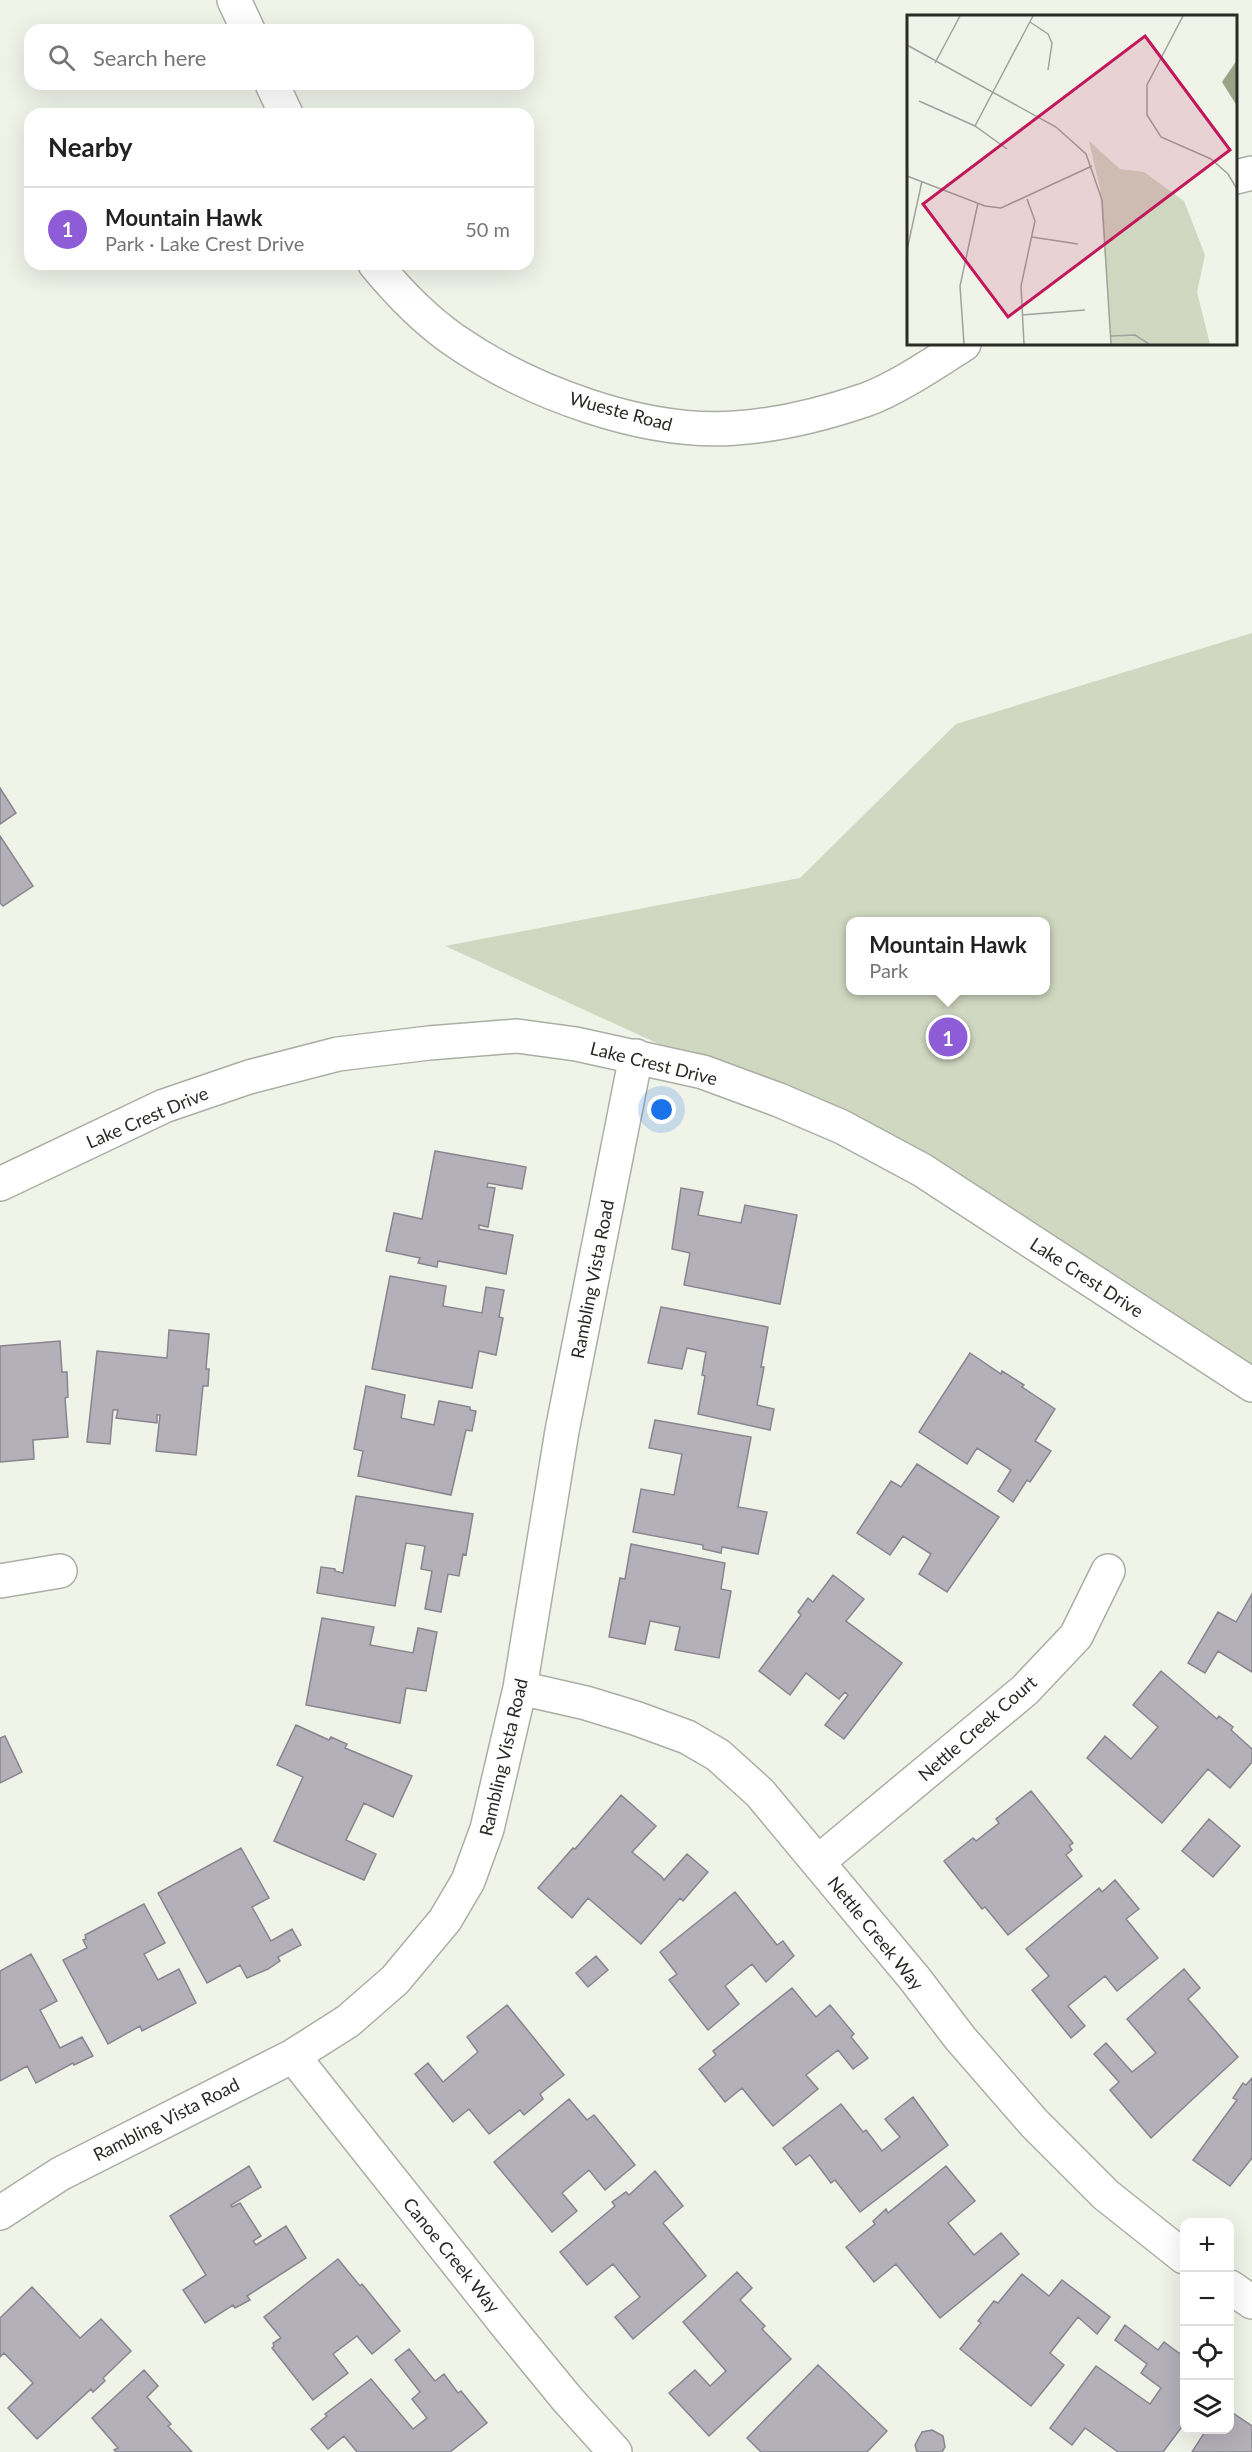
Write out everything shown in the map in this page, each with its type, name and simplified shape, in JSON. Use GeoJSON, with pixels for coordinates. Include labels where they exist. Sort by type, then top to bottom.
{"type":"FeatureCollection","features":[{"type":"Feature","properties":{"kind":"street"},"geometry":{"type":"LineString","coordinates":[[234,0],[245,24]]}},
{"type":"Feature","properties":{"kind":"street"},"geometry":{"type":"LineString","coordinates":[[275,90],[283,108]]}},
{"type":"Feature","properties":{"kind":"street"},"geometry":{"type":"LineString","coordinates":[[1237,177],[1252,172]]}},
{"type":"Feature","properties":{"kind":"street","name":"Wueste Road"},"geometry":{"type":"LineString","coordinates":[[380,270],[401,295],[453,339],[505,371],[566,397],[622,415],[679,427],[735,428],[797,420],[867,399],[929,366],[962,345]]}},
{"type":"Feature","properties":{"kind":"street","name":"Lake Crest Drive"},"geometry":{"type":"LineString","coordinates":[[0,1184],[164,1106],[249,1077],[338,1054],[429,1043],[517,1036],[576,1044],[703,1072],[779,1100],[842,1128],[922,1170],[1252,1385]]}},
{"type":"Feature","properties":{"kind":"street","name":"Rambling Vista Road"},"geometry":{"type":"LineString","coordinates":[[0,2213],[60,2174],[292,2056],[348,2021],[396,1980],[445,1920],[468,1881],[487,1829],[520,1688],[562,1431],[636,1056]]}},
{"type":"Feature","properties":{"kind":"street"},"geometry":{"type":"LineString","coordinates":[[0,1581],[60,1571]]}},
{"type":"Feature","properties":{"kind":"street","name":"Nettle Creek Court"},"geometry":{"type":"LineString","coordinates":[[818,1862],[1025,1690],[1076,1636],[1108,1571]]}},
{"type":"Feature","properties":{"kind":"street","name":"Nettle Creek Way"},"geometry":{"type":"LineString","coordinates":[[520,1688],[586,1702],[635,1718],[687,1737],[718,1755],[760,1793],[915,1979],[960,2038],[1034,2123],[1106,2195],[1180,2253]]}},
{"type":"Feature","properties":{"kind":"street","name":"Canoe Creek Way"},"geometry":{"type":"LineString","coordinates":[[292,2056],[524,2346],[615,2452]]}},
{"type":"Feature","properties":{"kind":"street"},"geometry":{"type":"LineString","coordinates":[[1234,2290],[1252,2302]]}},
{"type":"Feature","properties":{"kind":"green space"},"geometry":{"type":"Polygon","coordinates":[[[1252,633],[1252,1388],[842,1128],[445,946],[800,878],[956,724],[1252,633]]]}},
{"type":"Feature","properties":{"kind":"building"},"geometry":{"type":"Polygon","coordinates":[[[0,788],[16,813],[0,824],[0,788]]]}},
{"type":"Feature","properties":{"kind":"building"},"geometry":{"type":"Polygon","coordinates":[[[0,836],[33,886],[3,906],[0,903],[0,836]]]}},
{"type":"Feature","properties":{"kind":"building"},"geometry":{"type":"Polygon","coordinates":[[[435,1151],[526,1167],[522,1189],[488,1183],[487,1187],[495,1188],[488,1227],[479,1225],[479,1229],[513,1235],[506,1274],[438,1261],[437,1267],[418,1263],[420,1258],[386,1251],[394,1213],[422,1219],[435,1151]]]}},
{"type":"Feature","properties":{"kind":"building"},"geometry":{"type":"Polygon","coordinates":[[[681,1188],[703,1192],[698,1215],[741,1223],[745,1205],[797,1215],[780,1304],[684,1285],[690,1253],[672,1249],[681,1188]]]}},
{"type":"Feature","properties":{"kind":"building"},"geometry":{"type":"Polygon","coordinates":[[[390,1276],[446,1286],[443,1306],[482,1313],[486,1287],[504,1290],[499,1317],[503,1318],[496,1355],[479,1351],[472,1388],[372,1369],[390,1276]]]}},
{"type":"Feature","properties":{"kind":"building"},"geometry":{"type":"Polygon","coordinates":[[[661,1307],[768,1327],[757,1405],[774,1409],[770,1430],[698,1414],[705,1376],[702,1375],[706,1352],[687,1348],[682,1369],[648,1363],[661,1307]]]}},
{"type":"Feature","properties":{"kind":"building"},"geometry":{"type":"Polygon","coordinates":[[[169,1330],[209,1334],[206,1369],[209,1369],[208,1386],[203,1386],[196,1455],[156,1451],[160,1415],[157,1415],[157,1423],[116,1418],[118,1410],[113,1410],[110,1444],[87,1442],[97,1351],[167,1358],[169,1330]]]}},
{"type":"Feature","properties":{"kind":"building"},"geometry":{"type":"Polygon","coordinates":[[[60,1341],[62,1372],[67,1372],[68,1397],[65,1398],[68,1437],[33,1440],[34,1459],[0,1462],[0,1346],[60,1341]]]}},
{"type":"Feature","properties":{"kind":"building"},"geometry":{"type":"Polygon","coordinates":[[[970,1353],[1001,1374],[1002,1371],[1024,1385],[1022,1387],[1055,1409],[1035,1441],[1051,1451],[1030,1482],[1027,1480],[1013,1502],[998,1491],[1011,1470],[977,1448],[967,1464],[919,1432],[970,1353]]]}},
{"type":"Feature","properties":{"kind":"building"},"geometry":{"type":"Polygon","coordinates":[[[366,1386],[405,1395],[401,1418],[434,1425],[439,1401],[470,1407],[470,1410],[476,1411],[472,1431],[466,1430],[451,1495],[358,1476],[363,1451],[354,1449],[366,1386]]]}},
{"type":"Feature","properties":{"kind":"building"},"geometry":{"type":"Polygon","coordinates":[[[655,1420],[751,1437],[738,1507],[767,1512],[758,1554],[722,1547],[721,1553],[703,1549],[703,1545],[633,1532],[641,1489],[674,1495],[682,1454],[649,1448],[655,1420]]]}},
{"type":"Feature","properties":{"kind":"building"},"geometry":{"type":"Polygon","coordinates":[[[917,1464],[999,1517],[947,1592],[919,1574],[931,1554],[903,1536],[890,1555],[857,1533],[891,1481],[901,1487],[917,1464]]]}},
{"type":"Feature","properties":{"kind":"building"},"geometry":{"type":"Polygon","coordinates":[[[356,1496],[473,1514],[466,1555],[463,1554],[459,1576],[448,1574],[441,1612],[425,1609],[432,1571],[421,1569],[425,1546],[406,1543],[395,1606],[317,1593],[321,1567],[343,1573],[356,1496]]]}},
{"type":"Feature","properties":{"kind":"building"},"geometry":{"type":"Polygon","coordinates":[[[631,1544],[725,1563],[721,1589],[731,1591],[719,1658],[675,1650],[680,1627],[650,1621],[645,1644],[609,1637],[620,1578],[625,1579],[631,1544]]]}},
{"type":"Feature","properties":{"kind":"building"},"geometry":{"type":"Polygon","coordinates":[[[833,1575],[864,1599],[846,1621],[902,1663],[844,1739],[825,1725],[848,1695],[845,1692],[839,1699],[806,1673],[790,1695],[759,1671],[801,1615],[798,1612],[808,1598],[813,1602],[833,1575]]]}},
{"type":"Feature","properties":{"kind":"building"},"geometry":{"type":"Polygon","coordinates":[[[1252,1594],[1252,1672],[1218,1651],[1205,1673],[1188,1663],[1218,1612],[1236,1622],[1252,1594]]]}},
{"type":"Feature","properties":{"kind":"building"},"geometry":{"type":"Polygon","coordinates":[[[322,1618],[374,1627],[370,1645],[413,1653],[418,1628],[437,1632],[426,1691],[406,1688],[400,1723],[306,1705],[322,1618]]]}},
{"type":"Feature","properties":{"kind":"building"},"geometry":{"type":"Polygon","coordinates":[[[1161,1671],[1217,1719],[1219,1716],[1233,1727],[1231,1730],[1252,1749],[1252,1762],[1230,1788],[1208,1769],[1162,1823],[1087,1758],[1105,1736],[1131,1759],[1158,1727],[1133,1705],[1161,1671]]]}},
{"type":"Feature","properties":{"kind":"building"},"geometry":{"type":"Polygon","coordinates":[[[296,1725],[329,1740],[331,1737],[347,1744],[345,1748],[412,1776],[393,1817],[364,1803],[346,1840],[376,1854],[364,1880],[274,1841],[303,1777],[277,1765],[296,1725]]]}},
{"type":"Feature","properties":{"kind":"building"},"geometry":{"type":"Polygon","coordinates":[[[5,1736],[22,1772],[0,1783],[0,1738],[5,1736]]]}},
{"type":"Feature","properties":{"kind":"building"},"geometry":{"type":"Polygon","coordinates":[[[1031,1791],[1073,1843],[1069,1846],[1072,1850],[1066,1855],[1082,1876],[1008,1935],[985,1907],[982,1909],[944,1861],[973,1838],[976,1841],[999,1823],[996,1819],[1031,1791]]]}},
{"type":"Feature","properties":{"kind":"building"},"geometry":{"type":"Polygon","coordinates":[[[621,1795],[656,1826],[632,1852],[664,1880],[687,1854],[708,1872],[683,1901],[680,1898],[641,1944],[588,1898],[572,1918],[538,1888],[621,1795]]]}},
{"type":"Feature","properties":{"kind":"building"},"geometry":{"type":"Polygon","coordinates":[[[1209,1819],[1240,1846],[1213,1877],[1182,1851],[1209,1819]]]}},
{"type":"Feature","properties":{"kind":"building"},"geometry":{"type":"Polygon","coordinates":[[[241,1848],[269,1898],[252,1907],[271,1941],[292,1929],[301,1945],[278,1957],[280,1961],[268,1969],[247,1978],[240,1965],[207,1983],[158,1893],[241,1848]]]}},
{"type":"Feature","properties":{"kind":"building"},"geometry":{"type":"Polygon","coordinates":[[[1115,1880],[1139,1909],[1126,1919],[1158,1958],[1117,1991],[1105,1976],[1068,2006],[1085,2026],[1071,2038],[1032,1990],[1049,1976],[1026,1949],[1099,1888],[1102,1892],[1115,1880]]]}},
{"type":"Feature","properties":{"kind":"building"},"geometry":{"type":"Polygon","coordinates":[[[735,1892],[777,1945],[783,1941],[794,1956],[766,1982],[752,1964],[725,1986],[739,2004],[708,2030],[669,1980],[677,1974],[660,1952],[735,1892]]]}},
{"type":"Feature","properties":{"kind":"building"},"geometry":{"type":"Polygon","coordinates":[[[144,1904],[165,1943],[144,1954],[158,1980],[179,1969],[196,2003],[142,2031],[140,2026],[108,2044],[63,1960],[87,1948],[83,1940],[86,1939],[85,1935],[144,1904]]]}},
{"type":"Feature","properties":{"kind":"building"},"geometry":{"type":"Polygon","coordinates":[[[31,1954],[57,2001],[40,2010],[60,2048],[82,2037],[93,2056],[74,2065],[73,2063],[36,2083],[27,2066],[0,2081],[0,1971],[31,1954]]]}},
{"type":"Feature","properties":{"kind":"building"},"geometry":{"type":"Polygon","coordinates":[[[596,1956],[608,1970],[588,1987],[576,1973],[596,1956]]]}},
{"type":"Feature","properties":{"kind":"building"},"geometry":{"type":"Polygon","coordinates":[[[1184,1969],[1200,1988],[1188,1999],[1238,2057],[1151,2138],[1110,2090],[1119,2082],[1094,2054],[1106,2043],[1132,2072],[1156,2053],[1127,2019],[1184,1969]]]}},
{"type":"Feature","properties":{"kind":"building"},"geometry":{"type":"Polygon","coordinates":[[[792,1988],[816,2017],[830,2005],[854,2034],[851,2037],[868,2058],[853,2069],[838,2050],[806,2075],[818,2089],[773,2126],[742,2088],[725,2102],[699,2069],[716,2055],[713,2051],[792,1988]]]}},
{"type":"Feature","properties":{"kind":"building"},"geometry":{"type":"Polygon","coordinates":[[[507,2005],[564,2075],[540,2094],[543,2099],[524,2115],[520,2110],[489,2134],[469,2109],[453,2122],[415,2074],[428,2063],[443,2082],[478,2052],[467,2037],[507,2005]]]}},
{"type":"Feature","properties":{"kind":"building"},"geometry":{"type":"Polygon","coordinates":[[[1252,2078],[1252,2158],[1230,2186],[1193,2160],[1237,2100],[1233,2098],[1243,2083],[1246,2085],[1252,2078]]]}},
{"type":"Feature","properties":{"kind":"building"},"geometry":{"type":"Polygon","coordinates":[[[913,2097],[948,2145],[860,2212],[835,2180],[831,2183],[810,2155],[796,2165],[783,2148],[841,2104],[863,2132],[866,2130],[882,2151],[900,2137],[885,2119],[913,2097]]]}},
{"type":"Feature","properties":{"kind":"building"},"geometry":{"type":"Polygon","coordinates":[[[569,2099],[587,2120],[594,2115],[635,2165],[605,2190],[589,2170],[562,2193],[577,2211],[552,2232],[494,2162],[569,2099]]]}},
{"type":"Feature","properties":{"kind":"building"},"geometry":{"type":"Polygon","coordinates":[[[249,2166],[261,2187],[231,2205],[232,2207],[240,2203],[261,2236],[253,2241],[256,2245],[286,2226],[306,2258],[247,2296],[250,2300],[235,2308],[233,2305],[205,2323],[183,2290],[206,2275],[170,2216],[249,2166]]]}},
{"type":"Feature","properties":{"kind":"building"},"geometry":{"type":"Polygon","coordinates":[[[946,2166],[975,2201],[948,2223],[974,2255],[1001,2233],[1019,2254],[940,2318],[896,2264],[874,2282],[846,2247],[875,2224],[873,2221],[886,2209],[888,2213],[946,2166]]]}},
{"type":"Feature","properties":{"kind":"building"},"geometry":{"type":"Polygon","coordinates":[[[655,2171],[683,2206],[663,2223],[706,2276],[633,2339],[615,2317],[640,2297],[613,2264],[587,2285],[560,2252],[615,2206],[612,2202],[626,2192],[629,2195],[655,2171]]]}},
{"type":"Feature","properties":{"kind":"building"},"geometry":{"type":"Polygon","coordinates":[[[338,2259],[360,2286],[362,2284],[400,2331],[372,2354],[357,2336],[333,2354],[348,2373],[313,2400],[272,2348],[273,2343],[281,2338],[264,2317],[338,2259]]]}},
{"type":"Feature","properties":{"kind":"building"},"geometry":{"type":"Polygon","coordinates":[[[737,2272],[752,2288],[740,2300],[765,2326],[762,2329],[791,2359],[709,2436],[669,2393],[695,2370],[710,2386],[726,2371],[683,2322],[737,2272]]]}},
{"type":"Feature","properties":{"kind":"building"},"geometry":{"type":"Polygon","coordinates":[[[1022,2274],[1049,2296],[1062,2280],[1110,2317],[1097,2334],[1078,2317],[1050,2353],[1064,2365],[1031,2406],[960,2349],[981,2323],[978,2321],[994,2301],[998,2303],[1022,2274]]]}},
{"type":"Feature","properties":{"kind":"building"},"geometry":{"type":"Polygon","coordinates":[[[32,2287],[80,2338],[101,2319],[131,2351],[103,2378],[105,2381],[93,2392],[91,2389],[37,2439],[8,2408],[33,2383],[4,2353],[0,2357],[0,2318],[32,2287]]]}},
{"type":"Feature","properties":{"kind":"building"},"geometry":{"type":"Polygon","coordinates":[[[1125,2325],[1158,2350],[1164,2342],[1180,2354],[1180,2429],[1163,2452],[1118,2452],[1085,2428],[1072,2445],[1050,2428],[1096,2366],[1150,2404],[1161,2388],[1141,2373],[1147,2364],[1115,2340],[1125,2325]]]}},
{"type":"Feature","properties":{"kind":"building"},"geometry":{"type":"Polygon","coordinates":[[[409,2349],[435,2381],[444,2374],[458,2393],[461,2391],[487,2423],[450,2452],[357,2452],[344,2436],[328,2449],[311,2429],[327,2416],[325,2414],[371,2379],[413,2429],[427,2418],[412,2399],[420,2392],[395,2360],[409,2349]]]}},
{"type":"Feature","properties":{"kind":"building"},"geometry":{"type":"Polygon","coordinates":[[[818,2365],[887,2431],[867,2452],[761,2452],[747,2438],[818,2365]]]}},
{"type":"Feature","properties":{"kind":"building"},"geometry":{"type":"Polygon","coordinates":[[[144,2370],[158,2386],[147,2397],[171,2424],[168,2426],[192,2452],[116,2452],[114,2450],[118,2448],[92,2418],[144,2370]]]}},
{"type":"Feature","properties":{"kind":"building"},"geometry":{"type":"Polygon","coordinates":[[[1234,2414],[1252,2426],[1252,2452],[1192,2452],[1203,2434],[1234,2434],[1234,2414]]]}},
{"type":"Feature","properties":{"kind":"building"},"geometry":{"type":"Polygon","coordinates":[[[932,2430],[943,2436],[945,2447],[942,2452],[917,2452],[915,2445],[922,2432],[932,2430]]]}},
{"type":"Feature","properties":{"kind":"place","name":"Mountain Hawk"},"geometry":{"type":"Point","coordinates":[948,1037]}}]}
